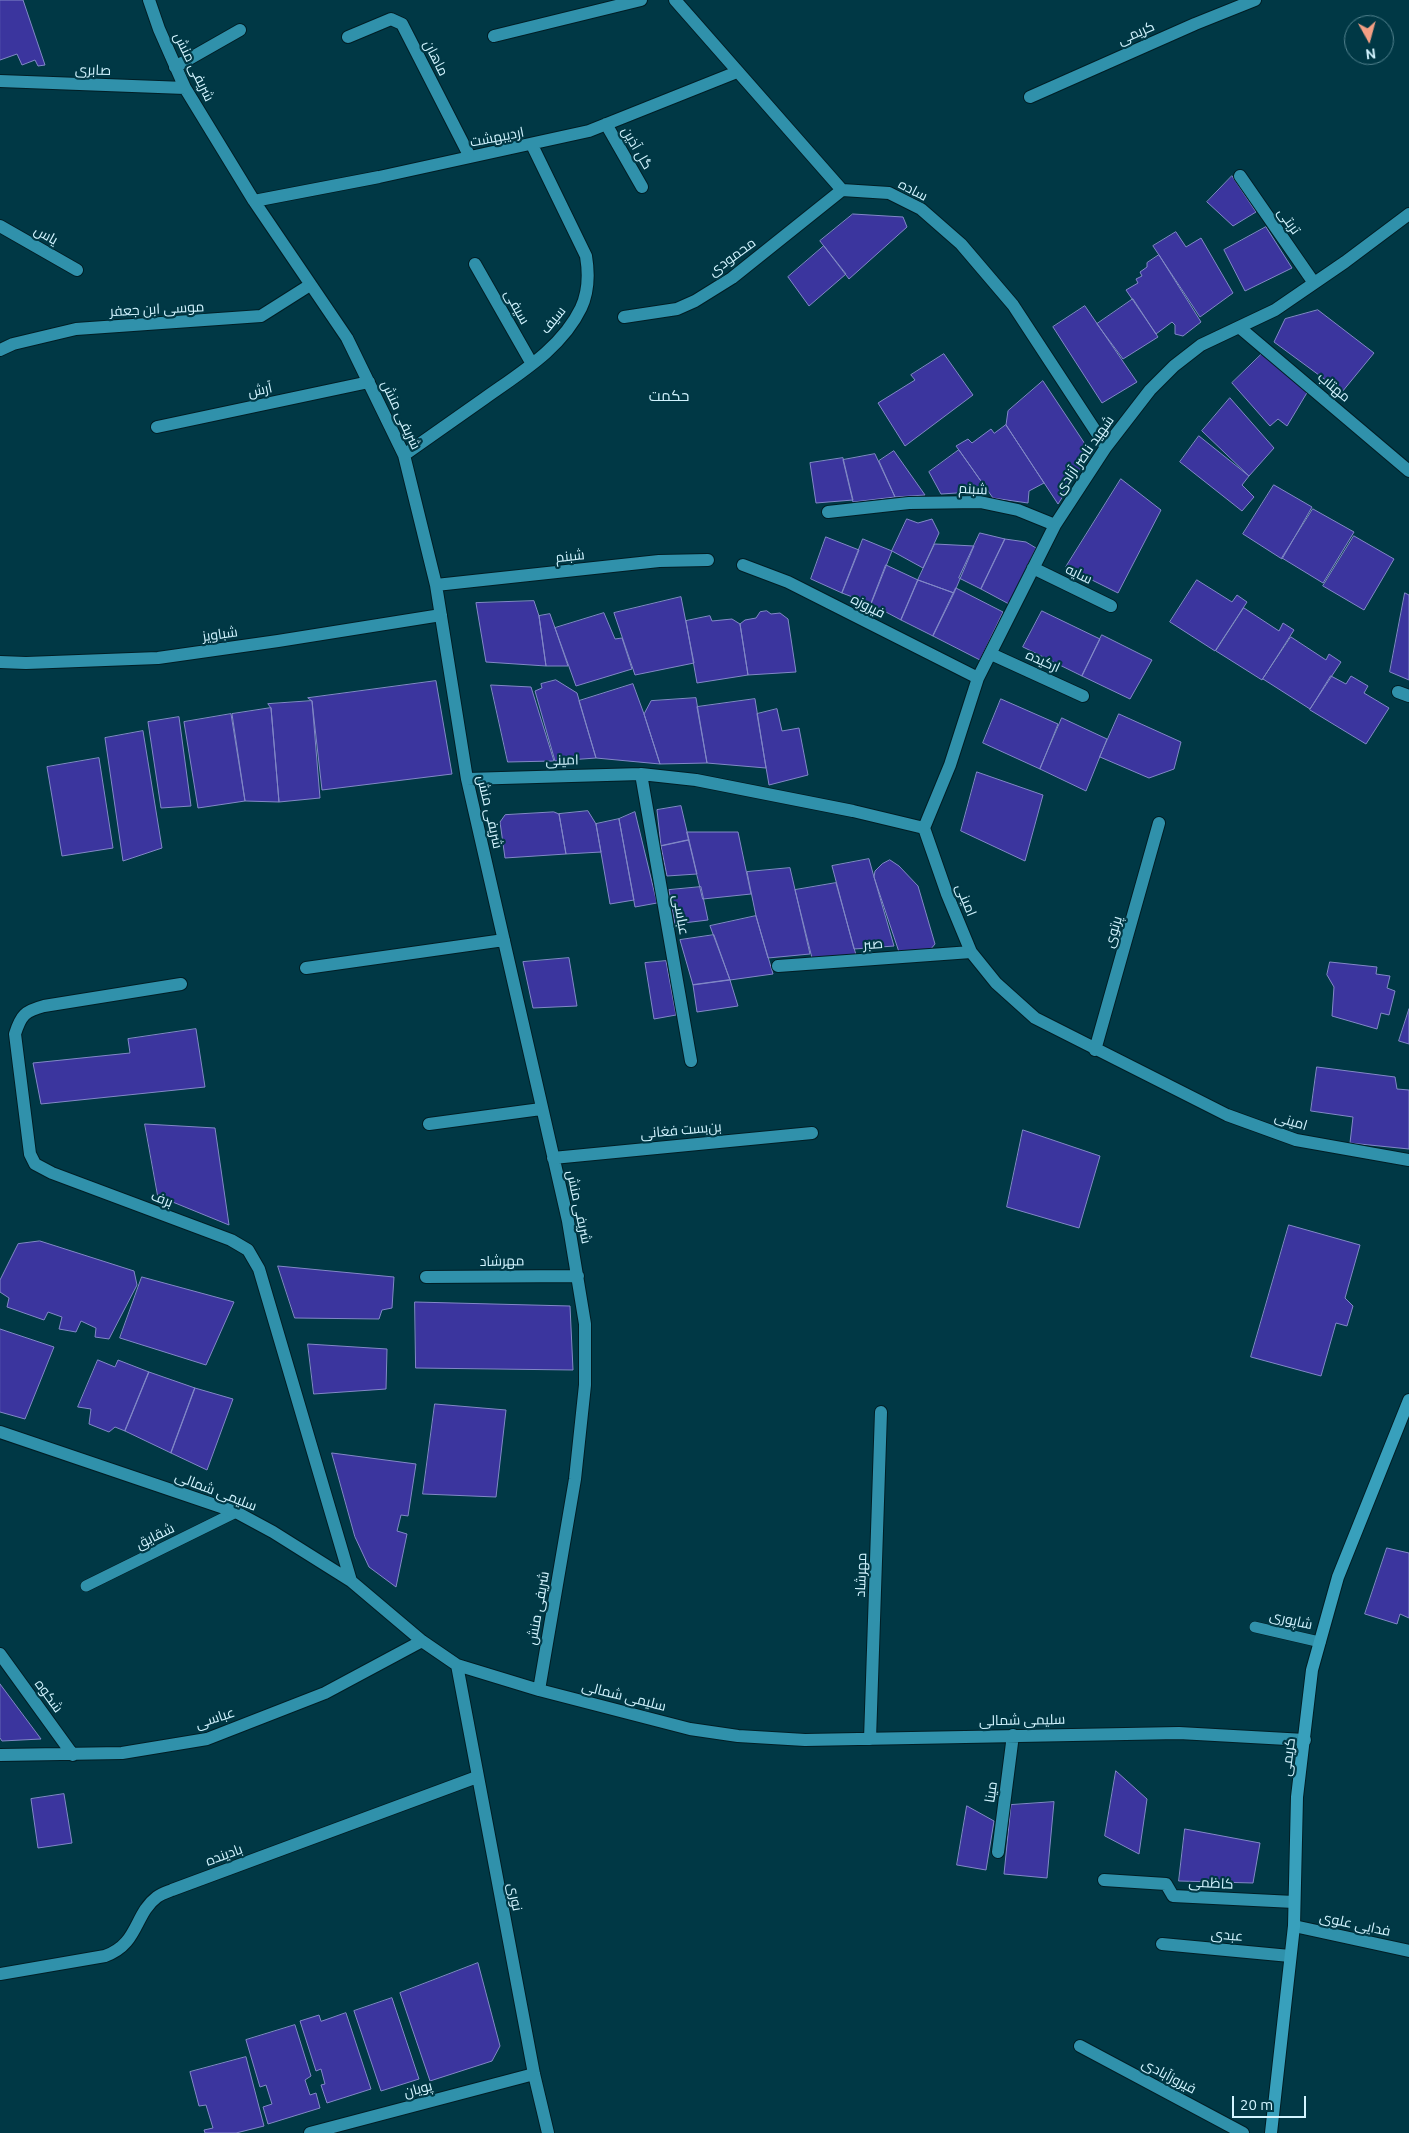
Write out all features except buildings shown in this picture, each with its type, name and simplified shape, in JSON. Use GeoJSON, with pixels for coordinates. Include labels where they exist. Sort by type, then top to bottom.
{"type":"FeatureCollection","features":[{"type":"Feature","properties":{"kind":"main road","name":"کریمی"},"geometry":{"type":"LineString","coordinates":[[1271,2133],[1294,1926],[1297,1797],[1312,1670],[1338,1577],[1409,1402]]}},
{"type":"Feature","properties":{"kind":"street","name":"شریفی منش"},"geometry":{"type":"LineString","coordinates":[[149,0],[159,30],[185,88],[254,201],[347,338],[369,382],[404,455],[436,585],[467,779],[568,1221],[585,1324],[585,1385],[575,1479],[539,1690]]}},
{"type":"Feature","properties":{"kind":"street"},"geometry":{"type":"LineString","coordinates":[[494,36],[641,0]]}},
{"type":"Feature","properties":{"kind":"street"},"geometry":{"type":"LineString","coordinates":[[675,0],[842,190]]}},
{"type":"Feature","properties":{"kind":"street","name":"کریمی"},"geometry":{"type":"LineString","coordinates":[[1030,97],[1195,24],[1255,0]]}},
{"type":"Feature","properties":{"kind":"street","name":"ماهان"},"geometry":{"type":"LineString","coordinates":[[348,37],[390,19],[402,24],[470,157]]}},
{"type":"Feature","properties":{"kind":"street"},"geometry":{"type":"LineString","coordinates":[[175,66],[240,30]]}},
{"type":"Feature","properties":{"kind":"street","name":"اردیبهشت"},"geometry":{"type":"LineString","coordinates":[[254,201],[380,177],[589,131],[738,72]]}},
{"type":"Feature","properties":{"kind":"street","name":"صابری"},"geometry":{"type":"LineString","coordinates":[[0,81],[185,88]]}},
{"type":"Feature","properties":{"kind":"street","name":"گل آذین"},"geometry":{"type":"LineString","coordinates":[[606,124],[642,188]]}},
{"type":"Feature","properties":{"kind":"street","name":"سیف"},"geometry":{"type":"LineString","coordinates":[[404,455],[532,364],[563,335],[581,308],[588,286],[586,256],[532,145]]}},
{"type":"Feature","properties":{"kind":"street","name":"تربتی"},"geometry":{"type":"LineString","coordinates":[[1240,176],[1314,283]]}},
{"type":"Feature","properties":{"kind":"street","name":"محمودی"},"geometry":{"type":"LineString","coordinates":[[624,316],[677,309],[695,301],[732,278],[842,190]]}},
{"type":"Feature","properties":{"kind":"street","name":"ساده"},"geometry":{"type":"LineString","coordinates":[[842,190],[889,193],[921,209],[961,244],[1013,306],[1106,447]]}},
{"type":"Feature","properties":{"kind":"street","name":"شهید ناصر آزادی"},"geometry":{"type":"LineString","coordinates":[[924,828],[950,765],[978,678],[1055,525],[1106,447],[1150,390],[1174,366],[1201,345],[1275,310],[1409,214]]}},
{"type":"Feature","properties":{"kind":"street","name":"یاس"},"geometry":{"type":"LineString","coordinates":[[0,226],[77,270]]}},
{"type":"Feature","properties":{"kind":"street","name":"سیفی"},"geometry":{"type":"LineString","coordinates":[[475,264],[532,364]]}},
{"type":"Feature","properties":{"kind":"street","name":"موسی ابن جعفر"},"geometry":{"type":"LineString","coordinates":[[0,350],[13,344],[76,329],[235,320],[261,316],[310,285]]}},
{"type":"Feature","properties":{"kind":"street","name":"مهتاب"},"geometry":{"type":"LineString","coordinates":[[1239,327],[1409,471]]}},
{"type":"Feature","properties":{"kind":"street","name":"آرش"},"geometry":{"type":"LineString","coordinates":[[157,428],[369,382]]}},
{"type":"Feature","properties":{"kind":"street","name":"شبنم"},"geometry":{"type":"LineString","coordinates":[[828,512],[909,504],[980,502],[1018,510],[1055,525]]}},
{"type":"Feature","properties":{"kind":"street","name":"شبنم"},"geometry":{"type":"LineString","coordinates":[[436,585],[659,561],[708,560]]}},
{"type":"Feature","properties":{"kind":"street","name":"فیروزه"},"geometry":{"type":"LineString","coordinates":[[743,565],[788,582],[978,678]]}},
{"type":"Feature","properties":{"kind":"street","name":"سایه"},"geometry":{"type":"LineString","coordinates":[[1033,568],[1111,606]]}},
{"type":"Feature","properties":{"kind":"street","name":"شباویز"},"geometry":{"type":"LineString","coordinates":[[0,662],[26,663],[158,658],[441,615]]}},
{"type":"Feature","properties":{"kind":"street","name":"ارکیده"},"geometry":{"type":"LineString","coordinates":[[991,654],[1083,696]]}},
{"type":"Feature","properties":{"kind":"street","name":"امینی"},"geometry":{"type":"LineString","coordinates":[[467,779],[640,774],[696,780],[744,788],[924,828],[947,894],[971,952],[996,984],[1035,1018],[1095,1050],[1227,1115],[1296,1140],[1409,1160]]}},
{"type":"Feature","properties":{"kind":"street","name":"عباسی"},"geometry":{"type":"LineString","coordinates":[[640,774],[692,1061]]}},
{"type":"Feature","properties":{"kind":"street","name":"پرتوی"},"geometry":{"type":"LineString","coordinates":[[1095,1050],[1159,823]]}},
{"type":"Feature","properties":{"kind":"street"},"geometry":{"type":"LineString","coordinates":[[306,968],[504,940]]}},
{"type":"Feature","properties":{"kind":"street","name":"صبر"},"geometry":{"type":"LineString","coordinates":[[778,966],[971,952]]}},
{"type":"Feature","properties":{"kind":"street","name":"برف"},"geometry":{"type":"LineString","coordinates":[[181,984],[44,1006],[29,1010],[23,1016],[16,1034],[30,1154],[35,1164],[52,1173],[231,1240],[248,1250],[259,1269],[351,1581]]}},
{"type":"Feature","properties":{"kind":"street"},"geometry":{"type":"LineString","coordinates":[[429,1124],[541,1109]]}},
{"type":"Feature","properties":{"kind":"street","name":"بن‌بست فغانی"},"geometry":{"type":"LineString","coordinates":[[553,1158],[812,1133]]}},
{"type":"Feature","properties":{"kind":"street","name":"مهرشاد"},"geometry":{"type":"LineString","coordinates":[[426,1277],[578,1276]]}},
{"type":"Feature","properties":{"kind":"street","name":"مهرشاد"},"geometry":{"type":"LineString","coordinates":[[870,1739],[882,1412]]}},
{"type":"Feature","properties":{"kind":"street","name":"سلیمی شمالی"},"geometry":{"type":"LineString","coordinates":[[0,1432],[236,1512],[273,1532],[351,1581],[422,1641],[458,1665],[539,1690],[690,1729],[738,1736],[805,1740],[1180,1733],[1305,1740]]}},
{"type":"Feature","properties":{"kind":"street","name":"عباسی"},"geometry":{"type":"LineString","coordinates":[[0,1755],[122,1753],[207,1739],[325,1693],[422,1641]]}},
{"type":"Feature","properties":{"kind":"street","name":"شکوه"},"geometry":{"type":"LineString","coordinates":[[0,1654],[73,1755]]}},
{"type":"Feature","properties":{"kind":"street","name":"نوری"},"geometry":{"type":"LineString","coordinates":[[458,1665],[477,1777],[534,2074],[548,2133]]}},
{"type":"Feature","properties":{"kind":"street","name":"مینا"},"geometry":{"type":"LineString","coordinates":[[998,1852],[1013,1735]]}},
{"type":"Feature","properties":{"kind":"street","name":"بادینده"},"geometry":{"type":"LineString","coordinates":[[0,1974],[105,1956],[118,1951],[130,1939],[149,1906],[157,1897],[477,1777]]}},
{"type":"Feature","properties":{"kind":"street","name":"کاظمی"},"geometry":{"type":"LineString","coordinates":[[1104,1880],[1166,1884],[1173,1896],[1294,1902]]}},
{"type":"Feature","properties":{"kind":"street","name":"فدایی علوی"},"geometry":{"type":"LineString","coordinates":[[1294,1926],[1409,1952]]}},
{"type":"Feature","properties":{"kind":"street","name":"عبدی"},"geometry":{"type":"LineString","coordinates":[[1162,1944],[1290,1956]]}},
{"type":"Feature","properties":{"kind":"street","name":"فیروزآبادی"},"geometry":{"type":"LineString","coordinates":[[1080,2046],[1243,2133]]}},
{"type":"Feature","properties":{"kind":"street","name":"پویان"},"geometry":{"type":"LineString","coordinates":[[310,2133],[534,2074]]}},
{"type":"Feature","properties":{"kind":"lane","name":"شقایق"},"geometry":{"type":"LineString","coordinates":[[86,1586],[236,1512]]}},
{"type":"Feature","properties":{"kind":"lane","name":"شاپوری"},"geometry":{"type":"LineString","coordinates":[[1255,1627],[1320,1642]]}},
{"type":"Feature","properties":{"kind":"district","name":"حکمت"},"geometry":{"type":"Point","coordinates":[669,396]}}]}
